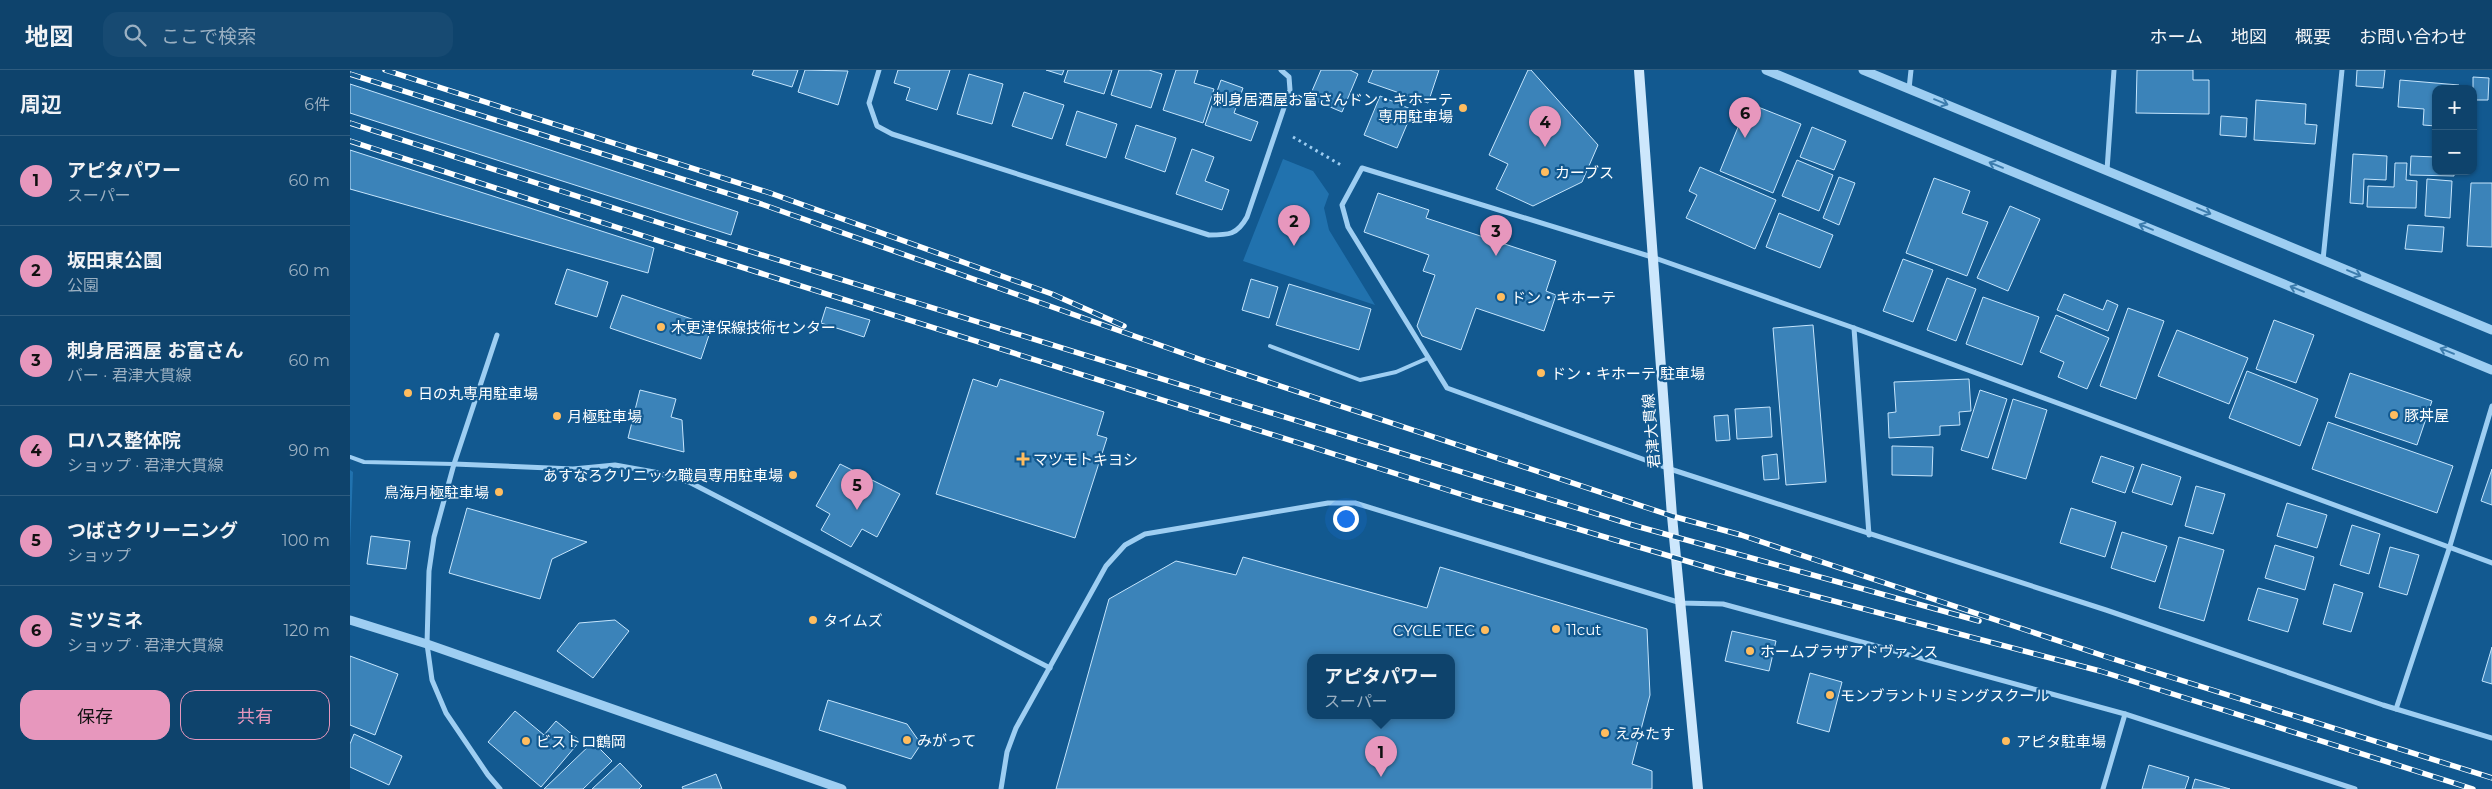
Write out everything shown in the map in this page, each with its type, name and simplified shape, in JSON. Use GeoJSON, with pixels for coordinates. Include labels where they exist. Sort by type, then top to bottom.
{"type":"FeatureCollection","features":[{"type":"Feature","properties":{"kind":"main road","name":"君津大貫線"},"geometry":{"type":"LineString","coordinates":[[1639,70],[1652,257],[1698,789]]}},
{"type":"Feature","properties":{"kind":"street"},"geometry":{"type":"LineString","coordinates":[[879,70],[869,103],[877,126],[892,134],[1209,235],[1226,235],[1240,229],[1247,217],[1290,90],[1288,77],[1280,70]]}},
{"type":"Feature","properties":{"kind":"street"},"geometry":{"type":"LineString","coordinates":[[1766,70],[2492,370]]}},
{"type":"Feature","properties":{"kind":"street"},"geometry":{"type":"LineString","coordinates":[[1864,70],[2492,330]]}},
{"type":"Feature","properties":{"kind":"street"},"geometry":{"type":"LineString","coordinates":[[1909,89],[1911,70]]}},
{"type":"Feature","properties":{"kind":"street"},"geometry":{"type":"LineString","coordinates":[[2107,170],[2114,70]]}},
{"type":"Feature","properties":{"kind":"street"},"geometry":{"type":"LineString","coordinates":[[2323,260],[2342,70]]}},
{"type":"Feature","properties":{"kind":"street"},"geometry":{"type":"LineString","coordinates":[[2492,562],[2449,549],[1854,328],[1652,257],[1362,168],[1342,205],[1348,227],[1447,388],[1670,469],[1869,535],[2106,610],[2396,709],[2492,738]]}},
{"type":"Feature","properties":{"kind":"street"},"geometry":{"type":"LineString","coordinates":[[1854,328],[1869,535]]}},
{"type":"Feature","properties":{"kind":"street"},"geometry":{"type":"LineString","coordinates":[[497,335],[454,464],[434,536],[430,562],[427,644],[432,680],[446,713],[488,775],[500,789]]}},
{"type":"Feature","properties":{"kind":"street"},"geometry":{"type":"LineString","coordinates":[[2396,709],[2449,549],[2492,406]]}},
{"type":"Feature","properties":{"kind":"street"},"geometry":{"type":"LineString","coordinates":[[454,464],[573,469],[615,465],[654,472],[688,482],[1050,668]]}},
{"type":"Feature","properties":{"kind":"street"},"geometry":{"type":"LineString","coordinates":[[1001,789],[1007,752],[1016,728],[1106,566],[1125,546],[1146,534],[1328,503],[1354,503],[1681,603],[1724,604],[2125,714],[2355,789]]}},
{"type":"Feature","properties":{"kind":"street"},"geometry":{"type":"LineString","coordinates":[[350,620],[427,644],[842,789]]}},
{"type":"Feature","properties":{"kind":"street"},"geometry":{"type":"LineString","coordinates":[[2103,789],[2125,714]]}},
{"type":"Feature","properties":{"kind":"lane"},"geometry":{"type":"LineString","coordinates":[[1270,346],[1360,380],[1396,372],[1428,358]]}},
{"type":"Feature","properties":{"kind":"lane"},"geometry":{"type":"LineString","coordinates":[[350,457],[364,462],[454,464]]}},
{"type":"Feature","properties":{"kind":"path"},"geometry":{"type":"LineString","coordinates":[[1277,128],[1358,175]]}},
{"type":"Feature","properties":{"kind":"shaded area"},"geometry":{"type":"Polygon","coordinates":[[[1283,159],[1313,171],[1329,194],[1324,208],[1329,230],[1375,305],[1243,261],[1283,159]]]}},
{"type":"Feature","properties":{"kind":"shaded area"},"geometry":{"type":"Polygon","coordinates":[[[350,470],[353,472],[350,548],[350,470]]]}},
{"type":"Feature","properties":{"kind":"building"},"geometry":{"type":"Polygon","coordinates":[[[754,70],[798,70],[792,87],[752,75],[754,70]]]}},
{"type":"Feature","properties":{"kind":"building"},"geometry":{"type":"Polygon","coordinates":[[[805,70],[848,71],[838,105],[798,92],[805,70]]]}},
{"type":"Feature","properties":{"kind":"building"},"geometry":{"type":"Polygon","coordinates":[[[898,70],[950,70],[937,110],[906,100],[910,88],[894,83],[898,70]]]}},
{"type":"Feature","properties":{"kind":"building"},"geometry":{"type":"Polygon","coordinates":[[[1046,70],[1064,70],[1062,75],[1046,70]]]}},
{"type":"Feature","properties":{"kind":"building"},"geometry":{"type":"Polygon","coordinates":[[[1068,70],[1112,70],[1104,94],[1064,82],[1068,70]]]}},
{"type":"Feature","properties":{"kind":"building"},"geometry":{"type":"Polygon","coordinates":[[[1119,70],[1149,70],[1162,74],[1151,108],[1111,95],[1119,70]]]}},
{"type":"Feature","properties":{"kind":"building"},"geometry":{"type":"Polygon","coordinates":[[[1176,70],[1198,70],[1194,83],[1214,89],[1203,123],[1163,110],[1176,70]]]}},
{"type":"Feature","properties":{"kind":"building"},"geometry":{"type":"Polygon","coordinates":[[[1321,70],[1350,70],[1358,74],[1342,112],[1309,98],[1321,70]]]}},
{"type":"Feature","properties":{"kind":"building"},"geometry":{"type":"Polygon","coordinates":[[[1373,70],[1439,70],[1428,103],[1368,82],[1373,70]]]}},
{"type":"Feature","properties":{"kind":"building"},"geometry":{"type":"Polygon","coordinates":[[[1528,70],[1531,70],[1598,145],[1582,182],[1533,206],[1496,189],[1508,164],[1489,155],[1528,70]]]}},
{"type":"Feature","properties":{"kind":"building"},"geometry":{"type":"Polygon","coordinates":[[[2137,70],[2193,70],[2193,80],[2209,80],[2209,114],[2136,113],[2137,70]]]}},
{"type":"Feature","properties":{"kind":"building"},"geometry":{"type":"Polygon","coordinates":[[[2357,70],[2385,70],[2383,88],[2356,86],[2357,70]]]}},
{"type":"Feature","properties":{"kind":"building"},"geometry":{"type":"Polygon","coordinates":[[[969,74],[1003,84],[992,124],[957,114],[969,74]]]}},
{"type":"Feature","properties":{"kind":"building"},"geometry":{"type":"Polygon","coordinates":[[[2473,77],[2489,78],[2488,100],[2477,100],[2477,85],[2473,85],[2473,77]]]}},
{"type":"Feature","properties":{"kind":"building"},"geometry":{"type":"Polygon","coordinates":[[[1221,80],[1243,88],[1234,113],[1258,122],[1251,141],[1205,125],[1221,80]]]}},
{"type":"Feature","properties":{"kind":"building"},"geometry":{"type":"Polygon","coordinates":[[[2400,80],[2459,85],[2432,85],[2432,126],[2423,125],[2424,109],[2398,107],[2400,80]]]}},
{"type":"Feature","properties":{"kind":"building"},"geometry":{"type":"Polygon","coordinates":[[[350,84],[738,212],[731,235],[350,113],[350,84]]]}},
{"type":"Feature","properties":{"kind":"building"},"geometry":{"type":"Polygon","coordinates":[[[1024,92],[1064,105],[1052,139],[1012,126],[1024,92]]]}},
{"type":"Feature","properties":{"kind":"building"},"geometry":{"type":"Polygon","coordinates":[[[1380,96],[1413,110],[1397,148],[1364,135],[1380,96]]]}},
{"type":"Feature","properties":{"kind":"building"},"geometry":{"type":"Polygon","coordinates":[[[2256,100],[2306,104],[2305,124],[2317,125],[2315,144],[2254,140],[2256,100]]]}},
{"type":"Feature","properties":{"kind":"building"},"geometry":{"type":"Polygon","coordinates":[[[1748,103],[1801,124],[1773,193],[1720,171],[1748,103]]]}},
{"type":"Feature","properties":{"kind":"building"},"geometry":{"type":"Polygon","coordinates":[[[1077,111],[1117,124],[1106,158],[1066,145],[1077,111]]]}},
{"type":"Feature","properties":{"kind":"building"},"geometry":{"type":"Polygon","coordinates":[[[2221,116],[2247,118],[2246,137],[2220,135],[2221,116]]]}},
{"type":"Feature","properties":{"kind":"building"},"geometry":{"type":"Polygon","coordinates":[[[1136,125],[1176,138],[1165,172],[1125,158],[1136,125]]]}},
{"type":"Feature","properties":{"kind":"building"},"geometry":{"type":"Polygon","coordinates":[[[1812,127],[1846,141],[1834,170],[1800,157],[1812,127]]]}},
{"type":"Feature","properties":{"kind":"building"},"geometry":{"type":"Polygon","coordinates":[[[1192,149],[1214,157],[1205,181],[1229,190],[1222,210],[1176,194],[1192,149]]]}},
{"type":"Feature","properties":{"kind":"building"},"geometry":{"type":"Polygon","coordinates":[[[350,150],[654,248],[648,273],[350,189],[350,150]]]}},
{"type":"Feature","properties":{"kind":"building"},"geometry":{"type":"Polygon","coordinates":[[[2353,154],[2387,156],[2386,180],[2364,179],[2363,204],[2350,203],[2353,154]]]}},
{"type":"Feature","properties":{"kind":"building"},"geometry":{"type":"Polygon","coordinates":[[[2411,156],[2432,157],[2432,175],[2454,176],[2410,175],[2411,156]]]}},
{"type":"Feature","properties":{"kind":"building"},"geometry":{"type":"Polygon","coordinates":[[[1797,160],[1833,175],[1819,211],[1782,196],[1797,160]]]}},
{"type":"Feature","properties":{"kind":"building"},"geometry":{"type":"Polygon","coordinates":[[[2395,163],[2407,163],[2406,180],[2417,181],[2416,208],[2367,207],[2368,186],[2394,187],[2395,163]]]}},
{"type":"Feature","properties":{"kind":"building"},"geometry":{"type":"Polygon","coordinates":[[[1700,167],[1776,200],[1755,249],[1686,218],[1697,195],[1689,191],[1700,167]]]}},
{"type":"Feature","properties":{"kind":"building"},"geometry":{"type":"Polygon","coordinates":[[[1839,177],[1855,183],[1839,225],[1823,218],[1839,177]]]}},
{"type":"Feature","properties":{"kind":"building"},"geometry":{"type":"Polygon","coordinates":[[[1934,178],[1970,191],[1962,213],[1988,222],[1967,276],[1906,253],[1934,178]]]}},
{"type":"Feature","properties":{"kind":"building"},"geometry":{"type":"Polygon","coordinates":[[[2427,179],[2452,181],[2450,218],[2425,216],[2427,179]]]}},
{"type":"Feature","properties":{"kind":"building"},"geometry":{"type":"Polygon","coordinates":[[[2471,183],[2492,183],[2492,247],[2467,246],[2471,183]]]}},
{"type":"Feature","properties":{"kind":"building"},"geometry":{"type":"Polygon","coordinates":[[[1378,193],[1429,210],[1426,218],[1556,261],[1546,291],[1556,295],[1544,331],[1476,308],[1461,350],[1422,336],[1417,326],[1435,275],[1423,271],[1429,255],[1364,232],[1378,193]]]}},
{"type":"Feature","properties":{"kind":"building"},"geometry":{"type":"Polygon","coordinates":[[[2010,206],[2040,219],[2008,291],[1977,278],[2010,206]]]}},
{"type":"Feature","properties":{"kind":"building"},"geometry":{"type":"Polygon","coordinates":[[[1779,213],[1833,235],[1820,268],[1766,247],[1779,213]]]}},
{"type":"Feature","properties":{"kind":"building"},"geometry":{"type":"Polygon","coordinates":[[[2408,225],[2444,227],[2442,252],[2405,249],[2408,225]]]}},
{"type":"Feature","properties":{"kind":"building"},"geometry":{"type":"Polygon","coordinates":[[[1903,259],[1933,270],[1913,322],[1883,311],[1903,259]]]}},
{"type":"Feature","properties":{"kind":"building"},"geometry":{"type":"Polygon","coordinates":[[[567,269],[608,282],[597,317],[555,304],[567,269]]]}},
{"type":"Feature","properties":{"kind":"building"},"geometry":{"type":"Polygon","coordinates":[[[1947,278],[1976,289],[1956,341],[1927,330],[1947,278]]]}},
{"type":"Feature","properties":{"kind":"building"},"geometry":{"type":"Polygon","coordinates":[[[1251,279],[1278,287],[1269,318],[1242,310],[1251,279]]]}},
{"type":"Feature","properties":{"kind":"building"},"geometry":{"type":"Polygon","coordinates":[[[1289,284],[1371,309],[1359,350],[1276,325],[1289,284]]]}},
{"type":"Feature","properties":{"kind":"building"},"geometry":{"type":"Polygon","coordinates":[[[2064,294],[2103,310],[2107,300],[2118,305],[2108,331],[2057,310],[2064,294]]]}},
{"type":"Feature","properties":{"kind":"building","name":"木更津保線技術センター"},"geometry":{"type":"Polygon","coordinates":[[[622,295],[712,326],[701,359],[610,328],[622,295]]]}},
{"type":"Feature","properties":{"kind":"building"},"geometry":{"type":"Polygon","coordinates":[[[1983,297],[2039,317],[2022,365],[1966,344],[1983,297]]]}},
{"type":"Feature","properties":{"kind":"building"},"geometry":{"type":"Polygon","coordinates":[[[826,307],[870,320],[864,337],[821,323],[826,307]]]}},
{"type":"Feature","properties":{"kind":"building"},"geometry":{"type":"Polygon","coordinates":[[[2128,308],[2164,321],[2136,399],[2100,386],[2128,308]]]}},
{"type":"Feature","properties":{"kind":"building"},"geometry":{"type":"Polygon","coordinates":[[[2056,315],[2109,338],[2087,389],[2058,377],[2064,362],[2040,352],[2056,315]]]}},
{"type":"Feature","properties":{"kind":"building"},"geometry":{"type":"Polygon","coordinates":[[[2274,320],[2314,335],[2296,383],[2256,369],[2274,320]]]}},
{"type":"Feature","properties":{"kind":"building"},"geometry":{"type":"Polygon","coordinates":[[[1813,325],[1826,482],[1786,485],[1773,328],[1813,325]]]}},
{"type":"Feature","properties":{"kind":"building"},"geometry":{"type":"Polygon","coordinates":[[[2177,330],[2248,358],[2229,404],[2158,376],[2177,330]]]}},
{"type":"Feature","properties":{"kind":"building"},"geometry":{"type":"Polygon","coordinates":[[[2247,371],[2318,399],[2300,446],[2229,418],[2247,371]]]}},
{"type":"Feature","properties":{"kind":"building"},"geometry":{"type":"Polygon","coordinates":[[[2350,373],[2432,401],[2417,445],[2335,417],[2350,373]]]}},
{"type":"Feature","properties":{"kind":"building"},"geometry":{"type":"Polygon","coordinates":[[[973,379],[997,387],[1000,379],[1104,412],[1097,435],[1107,438],[1075,538],[936,494],[973,379]]]}},
{"type":"Feature","properties":{"kind":"building"},"geometry":{"type":"Polygon","coordinates":[[[1969,379],[1971,411],[1959,412],[1960,425],[1940,426],[1940,435],[1889,438],[1888,413],[1896,412],[1894,382],[1969,379]]]}},
{"type":"Feature","properties":{"kind":"building"},"geometry":{"type":"Polygon","coordinates":[[[640,390],[676,399],[671,417],[682,420],[684,452],[628,438],[640,390]]]}},
{"type":"Feature","properties":{"kind":"building"},"geometry":{"type":"Polygon","coordinates":[[[1980,390],[2007,399],[1988,458],[1961,450],[1980,390]]]}},
{"type":"Feature","properties":{"kind":"building"},"geometry":{"type":"Polygon","coordinates":[[[2013,399],[2047,410],[2026,479],[1992,469],[2013,399]]]}},
{"type":"Feature","properties":{"kind":"building"},"geometry":{"type":"Polygon","coordinates":[[[1770,407],[1772,437],[1737,439],[1735,409],[1770,407]]]}},
{"type":"Feature","properties":{"kind":"building"},"geometry":{"type":"Polygon","coordinates":[[[1728,415],[1730,440],[1716,441],[1714,416],[1728,415]]]}},
{"type":"Feature","properties":{"kind":"building"},"geometry":{"type":"Polygon","coordinates":[[[2328,422],[2453,466],[2437,513],[2312,469],[2328,422]]]}},
{"type":"Feature","properties":{"kind":"building"},"geometry":{"type":"Polygon","coordinates":[[[1892,446],[1933,447],[1932,476],[1892,475],[1892,446]]]}},
{"type":"Feature","properties":{"kind":"building"},"geometry":{"type":"Polygon","coordinates":[[[1777,454],[1779,479],[1764,480],[1762,456],[1777,454]]]}},
{"type":"Feature","properties":{"kind":"building"},"geometry":{"type":"Polygon","coordinates":[[[2101,456],[2134,467],[2125,493],[2092,482],[2101,456]]]}},
{"type":"Feature","properties":{"kind":"building"},"geometry":{"type":"Polygon","coordinates":[[[840,464],[900,494],[877,537],[862,529],[851,547],[821,530],[830,514],[816,506],[840,464]]]}},
{"type":"Feature","properties":{"kind":"building"},"geometry":{"type":"Polygon","coordinates":[[[2142,464],[2181,477],[2172,505],[2132,492],[2142,464]]]}},
{"type":"Feature","properties":{"kind":"building"},"geometry":{"type":"Polygon","coordinates":[[[2492,469],[2492,505],[2481,501],[2492,469]]]}},
{"type":"Feature","properties":{"kind":"building"},"geometry":{"type":"Polygon","coordinates":[[[2196,486],[2225,494],[2213,534],[2185,526],[2196,486]]]}},
{"type":"Feature","properties":{"kind":"building"},"geometry":{"type":"Polygon","coordinates":[[[2287,503],[2327,515],[2317,548],[2277,536],[2287,503]]]}},
{"type":"Feature","properties":{"kind":"building"},"geometry":{"type":"Polygon","coordinates":[[[467,508],[587,542],[552,559],[540,599],[449,573],[467,508]]]}},
{"type":"Feature","properties":{"kind":"building"},"geometry":{"type":"Polygon","coordinates":[[[2071,508],[2116,522],[2105,557],[2060,543],[2071,508]]]}},
{"type":"Feature","properties":{"kind":"building"},"geometry":{"type":"Polygon","coordinates":[[[2352,525],[2380,534],[2369,574],[2340,565],[2352,525]]]}},
{"type":"Feature","properties":{"kind":"building"},"geometry":{"type":"Polygon","coordinates":[[[2122,532],[2167,546],[2155,582],[2111,568],[2122,532]]]}},
{"type":"Feature","properties":{"kind":"building"},"geometry":{"type":"Polygon","coordinates":[[[371,536],[410,541],[406,569],[367,564],[371,536]]]}},
{"type":"Feature","properties":{"kind":"building"},"geometry":{"type":"Polygon","coordinates":[[[2179,537],[2224,550],[2204,621],[2159,608],[2179,537]]]}},
{"type":"Feature","properties":{"kind":"building"},"geometry":{"type":"Polygon","coordinates":[[[2275,545],[2314,557],[2305,590],[2265,578],[2275,545]]]}},
{"type":"Feature","properties":{"kind":"building"},"geometry":{"type":"Polygon","coordinates":[[[2390,547],[2419,555],[2407,595],[2379,587],[2390,547]]]}},
{"type":"Feature","properties":{"kind":"building"},"geometry":{"type":"Polygon","coordinates":[[[1243,557],[1427,608],[1440,567],[1647,629],[1650,695],[1632,764],[1652,771],[1652,789],[1056,789],[1109,599],[1176,561],[1236,575],[1243,557]]]}},
{"type":"Feature","properties":{"kind":"building"},"geometry":{"type":"Polygon","coordinates":[[[2334,584],[2363,593],[2351,632],[2323,624],[2334,584]]]}},
{"type":"Feature","properties":{"kind":"building"},"geometry":{"type":"Polygon","coordinates":[[[2258,588],[2298,599],[2288,632],[2248,620],[2258,588]]]}},
{"type":"Feature","properties":{"kind":"building"},"geometry":{"type":"Polygon","coordinates":[[[615,620],[629,631],[593,678],[557,651],[579,623],[615,620]]]}},
{"type":"Feature","properties":{"kind":"building","name":"ホームプラザアドヴァンス"},"geometry":{"type":"Polygon","coordinates":[[[1732,631],[1776,641],[1769,671],[1725,661],[1732,631]]]}},
{"type":"Feature","properties":{"kind":"building"},"geometry":{"type":"Polygon","coordinates":[[[2492,647],[2492,684],[2482,681],[2492,647]]]}},
{"type":"Feature","properties":{"kind":"building"},"geometry":{"type":"Polygon","coordinates":[[[350,656],[398,674],[375,735],[350,725],[350,656]]]}},
{"type":"Feature","properties":{"kind":"building"},"geometry":{"type":"Polygon","coordinates":[[[1810,673],[1842,682],[1829,732],[1797,723],[1810,673]]]}},
{"type":"Feature","properties":{"kind":"building"},"geometry":{"type":"Polygon","coordinates":[[[828,700],[907,724],[921,744],[911,759],[819,730],[828,700]]]}},
{"type":"Feature","properties":{"kind":"building"},"geometry":{"type":"Polygon","coordinates":[[[515,711],[544,735],[556,721],[580,741],[541,787],[488,742],[515,711]]]}},
{"type":"Feature","properties":{"kind":"building"},"geometry":{"type":"Polygon","coordinates":[[[354,734],[402,756],[389,785],[350,767],[350,744],[354,734]]]}},
{"type":"Feature","properties":{"kind":"building"},"geometry":{"type":"Polygon","coordinates":[[[593,742],[612,761],[583,789],[544,789],[593,742]]]}},
{"type":"Feature","properties":{"kind":"building"},"geometry":{"type":"Polygon","coordinates":[[[620,763],[642,786],[639,789],[592,789],[620,763]]]}},
{"type":"Feature","properties":{"kind":"building"},"geometry":{"type":"Polygon","coordinates":[[[2149,765],[2189,777],[2185,789],[2142,789],[2149,765]]]}},
{"type":"Feature","properties":{"kind":"building"},"geometry":{"type":"Polygon","coordinates":[[[716,774],[722,789],[683,789],[682,787],[716,774]]]}},
{"type":"Feature","properties":{"kind":"building"},"geometry":{"type":"Polygon","coordinates":[[[2195,779],[2230,789],[2192,789],[2195,779]]]}},
{"type":"Feature","properties":{"kind":"railway"},"geometry":{"type":"LineString","coordinates":[[385,70],[770,193],[1052,294],[1124,326]]}},
{"type":"Feature","properties":{"kind":"railway"},"geometry":{"type":"LineString","coordinates":[[350,74],[764,205],[1202,360],[1672,516],[1741,535],[2104,656],[2492,778]]}},
{"type":"Feature","properties":{"kind":"railway"},"geometry":{"type":"LineString","coordinates":[[350,123],[688,232],[1636,526],[1979,621]]}},
{"type":"Feature","properties":{"kind":"railway"},"geometry":{"type":"LineString","coordinates":[[350,141],[684,249],[1476,499],[1727,573],[2100,671],[2473,789]]}},
{"type":"Feature","properties":{"kind":"place","name":"刺身居酒屋お富さんドン・キホーテ 専用駐車場"},"geometry":{"type":"Point","coordinates":[1463,108]}},
{"type":"Feature","properties":{"kind":"place","name":"ミツミネ"},"geometry":{"type":"Point","coordinates":[1745,138]}},
{"type":"Feature","properties":{"kind":"place","name":"ロハス整体院"},"geometry":{"type":"Point","coordinates":[1545,147]}},
{"type":"Feature","properties":{"kind":"place","name":"カーブス"},"geometry":{"type":"Point","coordinates":[1545,172]}},
{"type":"Feature","properties":{"kind":"place","name":"坂田東公園"},"geometry":{"type":"Point","coordinates":[1294,246]}},
{"type":"Feature","properties":{"kind":"place","name":"刺身居酒屋 お富さん"},"geometry":{"type":"Point","coordinates":[1496,256]}},
{"type":"Feature","properties":{"kind":"place","name":"ドン・キホーテ"},"geometry":{"type":"Point","coordinates":[1501,297]}},
{"type":"Feature","properties":{"kind":"place","name":"木更津保線技術センター"},"geometry":{"type":"Point","coordinates":[661,327]}},
{"type":"Feature","properties":{"kind":"place","name":"ドン・キホーテ 駐車場"},"geometry":{"type":"Point","coordinates":[1541,373]}},
{"type":"Feature","properties":{"kind":"place","name":"日の丸専用駐車場"},"geometry":{"type":"Point","coordinates":[408,393]}},
{"type":"Feature","properties":{"kind":"place","name":"豚丼屋"},"geometry":{"type":"Point","coordinates":[2394,415]}},
{"type":"Feature","properties":{"kind":"place","name":"月極駐車場"},"geometry":{"type":"Point","coordinates":[557,416]}},
{"type":"Feature","properties":{"kind":"place","name":"マツモトキヨシ"},"geometry":{"type":"Point","coordinates":[1023,459]}},
{"type":"Feature","properties":{"kind":"place","name":"あすなろクリニック職員専用駐車場"},"geometry":{"type":"Point","coordinates":[793,475]}},
{"type":"Feature","properties":{"kind":"place","name":"鳥海月極駐車場"},"geometry":{"type":"Point","coordinates":[499,492]}},
{"type":"Feature","properties":{"kind":"place","name":"つばさクリーニング"},"geometry":{"type":"Point","coordinates":[857,510]}},
{"type":"Feature","properties":{"kind":"place","name":"タイムズ"},"geometry":{"type":"Point","coordinates":[813,620]}},
{"type":"Feature","properties":{"kind":"place","name":"11cut"},"geometry":{"type":"Point","coordinates":[1556,629]}},
{"type":"Feature","properties":{"kind":"place","name":"CYCLE TEC"},"geometry":{"type":"Point","coordinates":[1485,630]}},
{"type":"Feature","properties":{"kind":"place","name":"ホームプラザアドヴァンス"},"geometry":{"type":"Point","coordinates":[1750,651]}},
{"type":"Feature","properties":{"kind":"place","name":"モンブラントリミングスクール"},"geometry":{"type":"Point","coordinates":[1830,695]}},
{"type":"Feature","properties":{"kind":"place","name":"えみたす"},"geometry":{"type":"Point","coordinates":[1605,733]}},
{"type":"Feature","properties":{"kind":"place","name":"みがって"},"geometry":{"type":"Point","coordinates":[907,740]}},
{"type":"Feature","properties":{"kind":"place","name":"ビストロ鶴岡"},"geometry":{"type":"Point","coordinates":[526,741]}},
{"type":"Feature","properties":{"kind":"place","name":"アピタ駐車場"},"geometry":{"type":"Point","coordinates":[2006,741]}},
{"type":"Feature","properties":{"kind":"place","name":"アピタパワー"},"geometry":{"type":"Point","coordinates":[1381,777]}}]}
